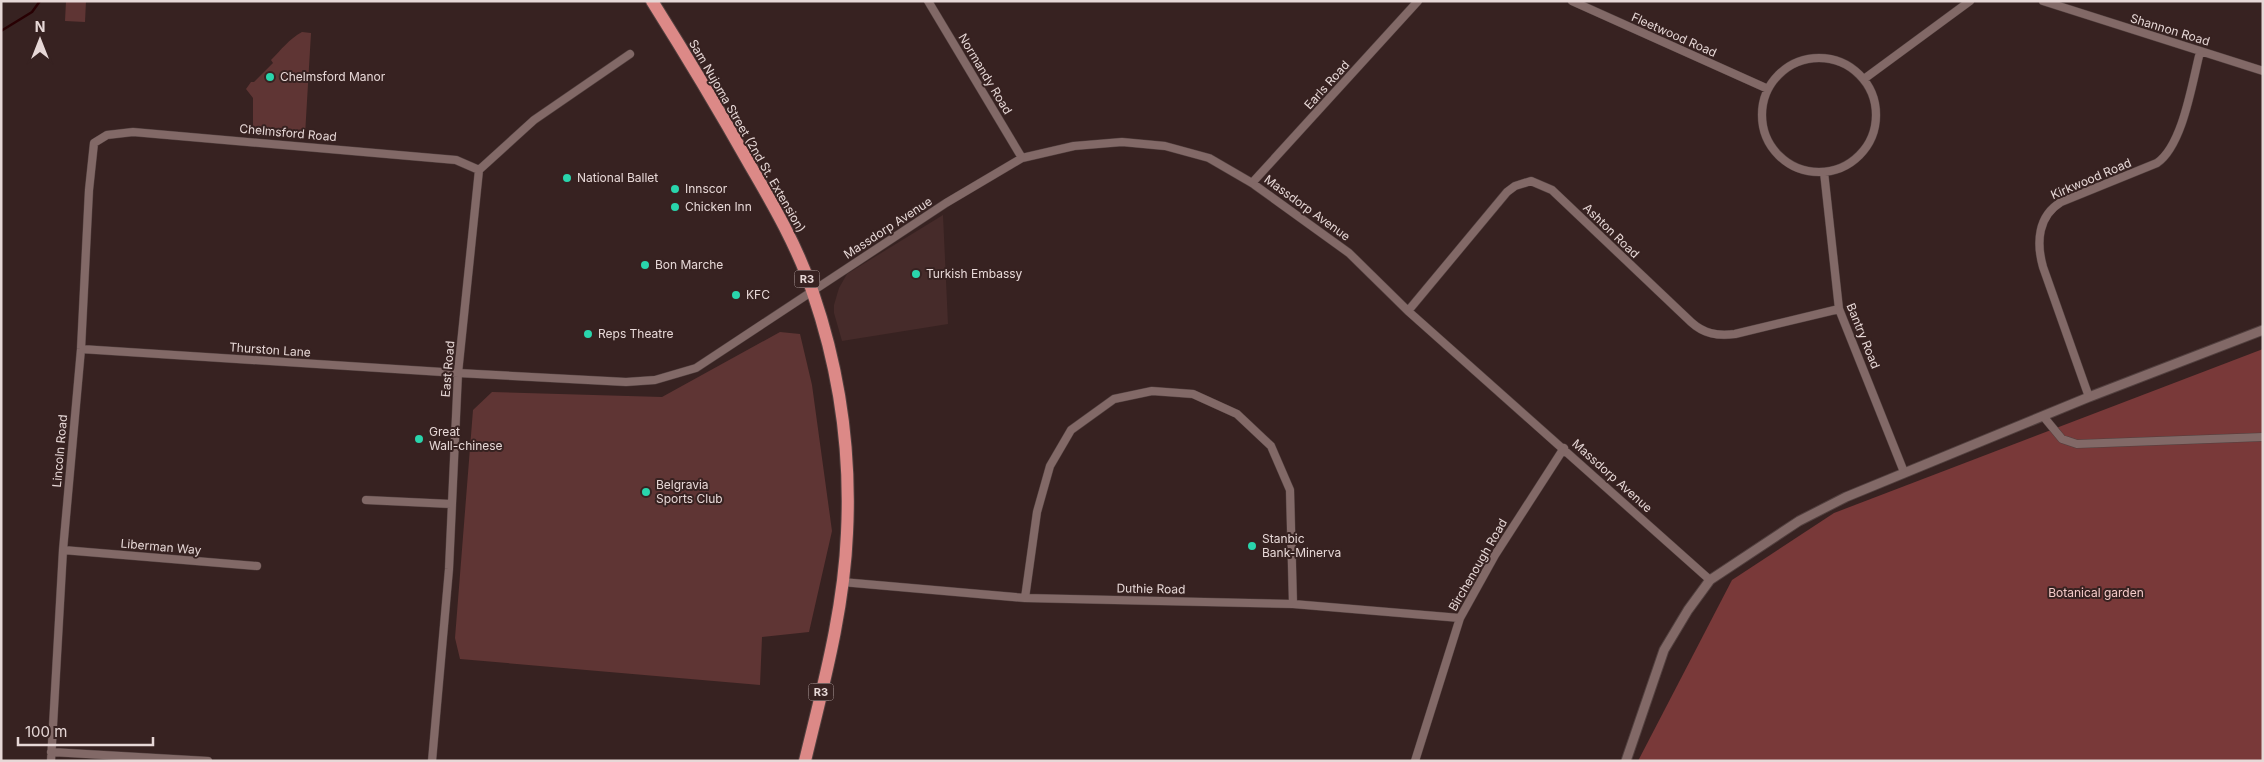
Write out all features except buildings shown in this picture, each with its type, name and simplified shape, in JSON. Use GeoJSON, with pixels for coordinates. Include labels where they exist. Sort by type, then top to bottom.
{"type":"FeatureCollection","features":[{"type":"Feature","properties":{"kind":"highway","name":"Sam Nujoma Street (2nd St. Extension)"},"geometry":{"type":"LineString","coordinates":[[652,1],[701,78],[787,231],[813,292],[833,366],[847,458],[847,535],[832,647],[805,761]]}},
{"type":"Feature","properties":{"kind":"street","name":"Normandy Road"},"geometry":{"type":"LineString","coordinates":[[928,1],[1022,158]]}},
{"type":"Feature","properties":{"kind":"street","name":"Earls Road"},"geometry":{"type":"LineString","coordinates":[[1252,183],[1418,1]]}},
{"type":"Feature","properties":{"kind":"street","name":"Fleetwood Road"},"geometry":{"type":"LineString","coordinates":[[1572,1],[1768,89]]}},
{"type":"Feature","properties":{"kind":"street"},"geometry":{"type":"LineString","coordinates":[[1864,79],[1970,1]]}},
{"type":"Feature","properties":{"kind":"street","name":"Shannon Road"},"geometry":{"type":"LineString","coordinates":[[2043,1],[2263,71]]}},
{"type":"Feature","properties":{"kind":"street","name":"Kirkwood Road"},"geometry":{"type":"LineString","coordinates":[[2089,398],[2043,267],[2040,255],[2041,228],[2051,208],[2061,202],[2157,163],[2170,152],[2178,131],[2200,52]]}},
{"type":"Feature","properties":{"kind":"street"},"geometry":{"type":"LineString","coordinates":[[479,170],[534,120],[630,54]]}},
{"type":"Feature","properties":{"kind":"street"},"geometry":{"type":"LineString","coordinates":[[1813,58],[1832,59],[1844,64],[1864,79],[1872,93],[1876,108],[1876,123],[1872,138],[1864,151],[1853,162],[1839,169],[1809,172],[1794,167],[1781,159],[1771,147],[1764,134],[1762,104],[1768,89],[1783,70],[1794,63],[1813,58]]}},
{"type":"Feature","properties":{"kind":"street","name":"Chelmsford Road"},"geometry":{"type":"LineString","coordinates":[[94,143],[107,135],[133,132],[456,160],[479,170]]}},
{"type":"Feature","properties":{"kind":"street","name":"Massdorp Avenue"},"geometry":{"type":"LineString","coordinates":[[458,373],[626,382],[668,377],[696,368],[946,203],[1022,158],[1074,146],[1122,142],[1165,146],[1209,158],[1252,183],[1349,252],[1408,311],[1710,580]]}},
{"type":"Feature","properties":{"kind":"street","name":"Lincoln Road"},"geometry":{"type":"LineString","coordinates":[[51,761],[63,550],[80,349],[89,190],[94,143]]}},
{"type":"Feature","properties":{"kind":"street","name":"East Road"},"geometry":{"type":"LineString","coordinates":[[432,761],[449,569],[458,373],[479,170]]}},
{"type":"Feature","properties":{"kind":"street","name":"Bantry Road"},"geometry":{"type":"LineString","coordinates":[[1824,172],[1839,309],[1904,472]]}},
{"type":"Feature","properties":{"kind":"street","name":"Ashton Road"},"geometry":{"type":"LineString","coordinates":[[1408,311],[1508,192],[1515,186],[1531,181],[1552,190],[1691,322],[1706,333],[1723,336],[1735,334],[1839,309]]}},
{"type":"Feature","properties":{"kind":"street"},"geometry":{"type":"LineString","coordinates":[[1626,761],[1664,650],[1688,610],[1710,580],[1804,518],[1904,472],[2263,330]]}},
{"type":"Feature","properties":{"kind":"street","name":"Thurston Lane"},"geometry":{"type":"LineString","coordinates":[[80,349],[458,373]]}},
{"type":"Feature","properties":{"kind":"street"},"geometry":{"type":"LineString","coordinates":[[1025,598],[1037,512],[1050,466],[1071,430],[1114,399],[1152,392],[1193,394],[1202,398],[1237,414],[1271,446],[1290,490],[1293,604]]}},
{"type":"Feature","properties":{"kind":"street"},"geometry":{"type":"LineString","coordinates":[[2043,416],[2062,439],[2077,444],[2263,437]]}},
{"type":"Feature","properties":{"kind":"street","name":"Birchenough Road"},"geometry":{"type":"LineString","coordinates":[[1415,761],[1460,618],[1495,555],[1564,448]]}},
{"type":"Feature","properties":{"kind":"street"},"geometry":{"type":"LineString","coordinates":[[366,500],[451,504]]}},
{"type":"Feature","properties":{"kind":"street","name":"Liberman Way"},"geometry":{"type":"LineString","coordinates":[[63,550],[257,566]]}},
{"type":"Feature","properties":{"kind":"street","name":"Duthie Road"},"geometry":{"type":"LineString","coordinates":[[842,582],[1025,598],[1293,604],[1460,618]]}},
{"type":"Feature","properties":{"kind":"street"},"geometry":{"type":"LineString","coordinates":[[51,752],[208,761]]}},
{"type":"Feature","properties":{"kind":"shaded area"},"geometry":{"type":"Polygon","coordinates":[[[66,1],[86,1],[85,22],[65,21],[66,1]]]}},
{"type":"Feature","properties":{"kind":"shaded area"},"geometry":{"type":"Polygon","coordinates":[[[302,32],[311,33],[305,135],[253,132],[253,98],[246,89],[251,82],[254,82],[273,63],[271,60],[285,45],[302,32]]]}},
{"type":"Feature","properties":{"kind":"shaded area"},"geometry":{"type":"Polygon","coordinates":[[[943,215],[948,324],[842,341],[834,313],[834,305],[839,288],[847,274],[943,215]]]}},
{"type":"Feature","properties":{"kind":"shaded area","name":"Belgravia Sports Club"},"geometry":{"type":"Polygon","coordinates":[[[780,332],[800,334],[812,385],[832,531],[809,632],[762,637],[760,685],[460,659],[455,638],[473,410],[492,392],[662,397],[780,332]]]}},
{"type":"Feature","properties":{"kind":"green space","name":"Botanical garden"},"geometry":{"type":"Polygon","coordinates":[[[2263,349],[2263,761],[1638,761],[1732,580],[1834,513],[2263,349]]]}},
{"type":"Feature","properties":{"kind":"waterway"},"geometry":{"type":"LineString","coordinates":[[1,31],[32,12],[40,1]]}},
{"type":"Feature","properties":{"kind":"place","name":"Chelmsford Manor"},"geometry":{"type":"Point","coordinates":[270,77]}},
{"type":"Feature","properties":{"kind":"place","name":"National Ballet"},"geometry":{"type":"Point","coordinates":[567,178]}},
{"type":"Feature","properties":{"kind":"place","name":"Innscor"},"geometry":{"type":"Point","coordinates":[675,189]}},
{"type":"Feature","properties":{"kind":"place","name":"Chicken Inn"},"geometry":{"type":"Point","coordinates":[675,207]}},
{"type":"Feature","properties":{"kind":"place","name":"Bon Marche"},"geometry":{"type":"Point","coordinates":[645,265]}},
{"type":"Feature","properties":{"kind":"place","name":"Turkish Embassy"},"geometry":{"type":"Point","coordinates":[916,274]}},
{"type":"Feature","properties":{"kind":"place","name":"KFC"},"geometry":{"type":"Point","coordinates":[736,295]}},
{"type":"Feature","properties":{"kind":"place","name":"Reps Theatre"},"geometry":{"type":"Point","coordinates":[588,334]}},
{"type":"Feature","properties":{"kind":"place","name":"Great Wall-chinese"},"geometry":{"type":"Point","coordinates":[419,439]}},
{"type":"Feature","properties":{"kind":"place","name":"Belgravia Sports Club"},"geometry":{"type":"Point","coordinates":[646,492]}},
{"type":"Feature","properties":{"kind":"place","name":"Stanbic Bank-Minerva"},"geometry":{"type":"Point","coordinates":[1252,546]}}]}
